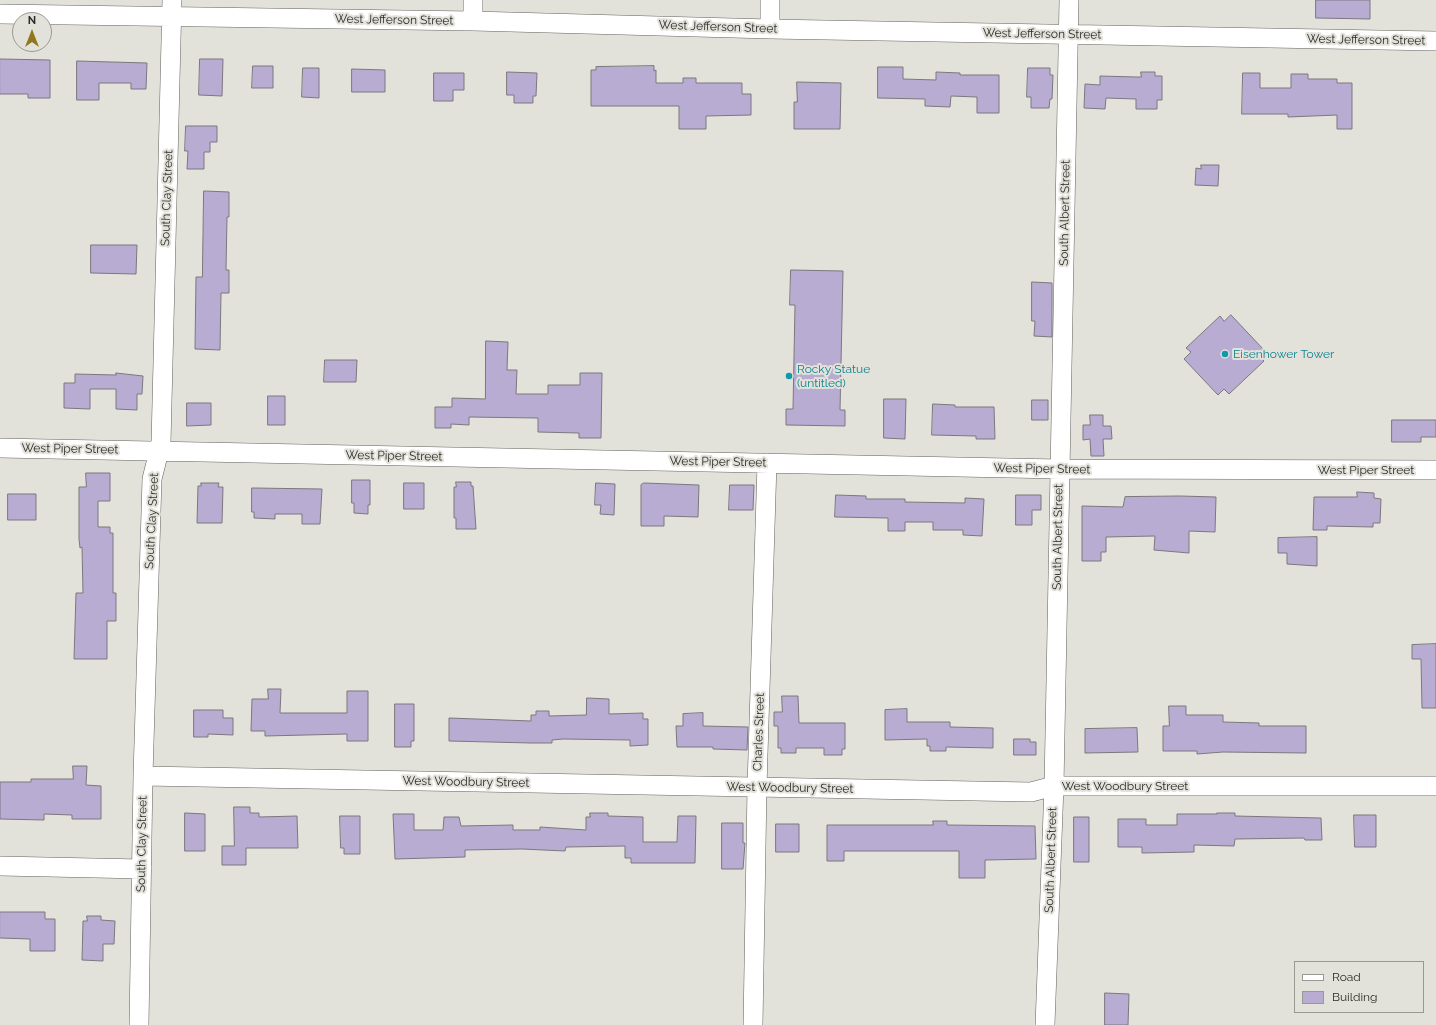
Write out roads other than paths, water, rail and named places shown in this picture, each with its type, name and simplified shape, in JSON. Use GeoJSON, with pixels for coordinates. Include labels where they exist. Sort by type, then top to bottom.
{"type":"FeatureCollection","features":[{"type":"Feature","properties":{"kind":"street"},"geometry":{"type":"LineString","coordinates":[[473,0],[473,21]]}},
{"type":"Feature","properties":{"kind":"street"},"geometry":{"type":"LineString","coordinates":[[770,0],[770,29]]}},
{"type":"Feature","properties":{"kind":"street","name":"South Albert Street"},"geometry":{"type":"LineString","coordinates":[[1045,1025],[1054,786],[1069,0]]}},
{"type":"Feature","properties":{"kind":"street","name":"West Jefferson Street"},"geometry":{"type":"LineString","coordinates":[[0,14],[172,8],[473,21],[770,29],[1436,41]]}},
{"type":"Feature","properties":{"kind":"street","name":"South Clay Street"},"geometry":{"type":"LineString","coordinates":[[140,1025],[144,776],[152,479],[161,443],[172,8]]}},
{"type":"Feature","properties":{"kind":"street","name":"West Piper Street"},"geometry":{"type":"LineString","coordinates":[[0,448],[1059,469],[1436,470]]}},
{"type":"Feature","properties":{"kind":"street","name":"Charles Street"},"geometry":{"type":"LineString","coordinates":[[753,1025],[757,787],[767,463]]}},
{"type":"Feature","properties":{"kind":"street","name":"West Woodbury Street"},"geometry":{"type":"LineString","coordinates":[[144,776],[1031,792],[1054,786],[1436,786]]}},
{"type":"Feature","properties":{"kind":"street"},"geometry":{"type":"LineString","coordinates":[[0,866],[142,869]]}},
{"type":"Feature","properties":{"kind":"place","name":"Eisenhower Tower"},"geometry":{"type":"Point","coordinates":[1225,354]}},
{"type":"Feature","properties":{"kind":"place","name":"Rocky Statue (untitled)"},"geometry":{"type":"Point","coordinates":[789,376]}}]}
